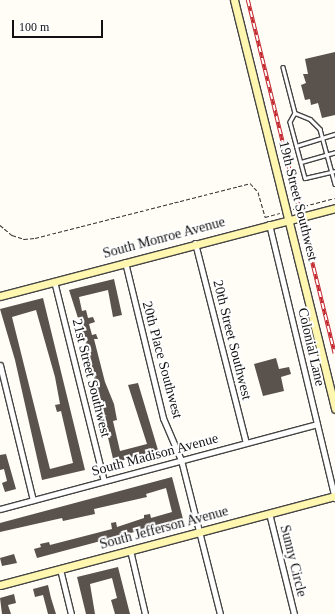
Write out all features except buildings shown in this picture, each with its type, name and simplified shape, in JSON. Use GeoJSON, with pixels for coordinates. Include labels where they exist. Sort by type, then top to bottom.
{"type":"FeatureCollection","features":[{"type":"Feature","properties":{"kind":"street","name":"19th Street Southwest"},"geometry":{"type":"LineString","coordinates":[[234,0],[290,219],[335,409]]}},
{"type":"Feature","properties":{"kind":"street","name":"South Monroe Avenue"},"geometry":{"type":"LineString","coordinates":[[0,296],[195,243],[267,221],[290,219],[335,208]]}},
{"type":"Feature","properties":{"kind":"street","name":"Colonial Lane"},"geometry":{"type":"LineString","coordinates":[[267,221],[335,497]]}},
{"type":"Feature","properties":{"kind":"street","name":"20th Street Southwest"},"geometry":{"type":"LineString","coordinates":[[195,243],[246,443]]}},
{"type":"Feature","properties":{"kind":"street","name":"20th Place Southwest"},"geometry":{"type":"LineString","coordinates":[[125,262],[163,418],[181,460],[220,614]]}},
{"type":"Feature","properties":{"kind":"street","name":"21st Street Southwest"},"geometry":{"type":"LineString","coordinates":[[54,282],[104,481]]}},
{"type":"Feature","properties":{"kind":"street"},"geometry":{"type":"LineString","coordinates":[[0,365],[33,500]]}},
{"type":"Feature","properties":{"kind":"street","name":"South Madison Avenue"},"geometry":{"type":"LineString","coordinates":[[0,509],[317,424]]}},
{"type":"Feature","properties":{"kind":"street","name":"South Jefferson Avenue"},"geometry":{"type":"LineString","coordinates":[[0,585],[269,513],[335,497]]}},
{"type":"Feature","properties":{"kind":"street","name":"Sunny Circle"},"geometry":{"type":"LineString","coordinates":[[269,513],[294,614]]}},
{"type":"Feature","properties":{"kind":"street"},"geometry":{"type":"LineString","coordinates":[[130,550],[145,614]]}},
{"type":"Feature","properties":{"kind":"street"},"geometry":{"type":"LineString","coordinates":[[60,569],[71,614]]}},
{"type":"Feature","properties":{"kind":"lane"},"geometry":{"type":"LineString","coordinates":[[283,67],[295,113],[290,122],[305,178],[333,171]]}},
{"type":"Feature","properties":{"kind":"lane"},"geometry":{"type":"LineString","coordinates":[[295,113],[315,123],[328,154],[335,184]]}},
{"type":"Feature","properties":{"kind":"lane"},"geometry":{"type":"LineString","coordinates":[[296,146],[335,134]]}},
{"type":"Feature","properties":{"kind":"lane"},"geometry":{"type":"LineString","coordinates":[[301,162],[335,152]]}},
{"type":"Feature","properties":{"kind":"path"},"geometry":{"type":"LineString","coordinates":[[0,225],[12,235],[24,239],[36,238],[250,184],[258,192],[267,221],[288,211],[335,198]]}},
{"type":"Feature","properties":{"kind":"railway"},"geometry":{"type":"LineString","coordinates":[[248,0],[335,353]]}}]}
